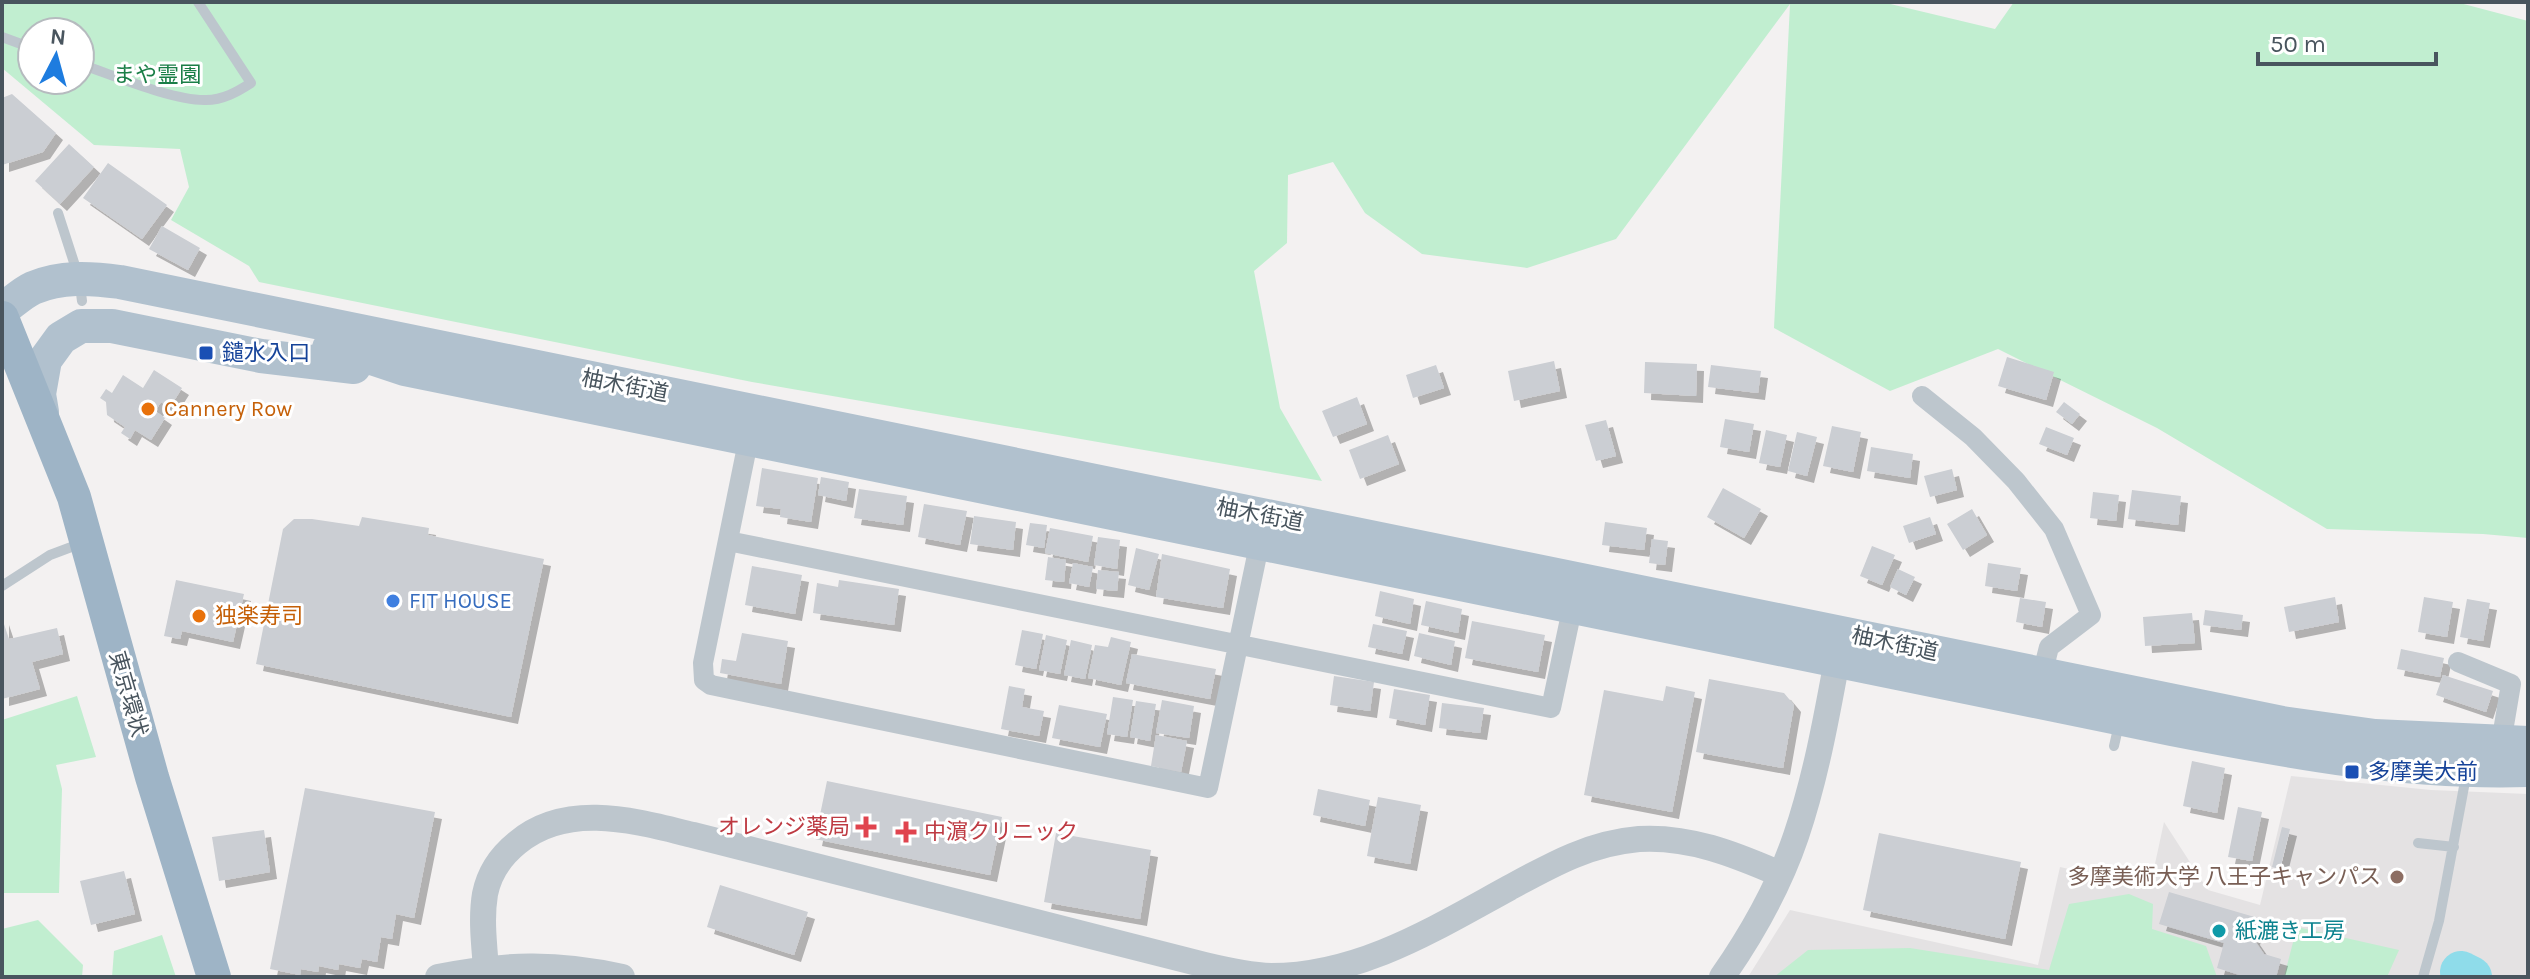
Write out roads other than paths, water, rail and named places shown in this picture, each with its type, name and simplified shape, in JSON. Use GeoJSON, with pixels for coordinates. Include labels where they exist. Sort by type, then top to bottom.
{"type":"FeatureCollection","features":[{"type":"Feature","properties":{"kind":"highway","name":"東京環状"},"geometry":{"type":"LineString","coordinates":[[2,318],[74,497],[143,748],[214,977]]}},
{"type":"Feature","properties":{"kind":"main road","name":"柚木街道"},"geometry":{"type":"LineString","coordinates":[[2,311],[120,282],[1260,541],[1575,593]]}},
{"type":"Feature","properties":{"kind":"main road","name":"柚木街道"},"geometry":{"type":"LineString","coordinates":[[80,290],[108,303],[366,356],[394,367],[752,426],[1839,647],[2042,675],[2282,723],[2492,749],[2528,770]]}},
{"type":"Feature","properties":{"kind":"main road"},"geometry":{"type":"LineString","coordinates":[[42,412],[39,394],[45,360],[61,338],[81,326],[112,326],[296,361],[367,368],[394,367]]}},
{"type":"Feature","properties":{"kind":"main road","name":"柚木街道"},"geometry":{"type":"LineString","coordinates":[[1839,647],[2117,732],[2373,763],[2492,749]]}},
{"type":"Feature","properties":{"kind":"street"},"geometry":{"type":"LineString","coordinates":[[1922,396],[1973,437],[2016,481],[2054,529],[2091,615],[2049,647],[2042,675]]}},
{"type":"Feature","properties":{"kind":"street"},"geometry":{"type":"LineString","coordinates":[[752,426],[703,663],[704,680],[711,685],[1208,788],[1260,541]]}},
{"type":"Feature","properties":{"kind":"street"},"geometry":{"type":"LineString","coordinates":[[728,541],[1551,708],[1575,593]]}},
{"type":"Feature","properties":{"kind":"street"},"geometry":{"type":"LineString","coordinates":[[1722,977],[1754,927],[1795,840],[1806,803],[1839,647]]}},
{"type":"Feature","properties":{"kind":"street"},"geometry":{"type":"LineString","coordinates":[[2458,662],[2511,684],[2492,749]]}},
{"type":"Feature","properties":{"kind":"street"},"geometry":{"type":"LineString","coordinates":[[486,968],[484,904],[489,879],[495,868],[510,849],[539,828],[556,821],[585,817],[626,821],[693,835],[1237,973],[1270,976],[1321,972],[1365,960],[1412,939],[1564,858],[1603,844],[1642,839],[1682,841],[1719,849],[1780,874]]}},
{"type":"Feature","properties":{"kind":"street"},"geometry":{"type":"LineString","coordinates":[[438,977],[486,968],[552,966],[622,977]]}},
{"type":"Feature","properties":{"kind":"lane"},"geometry":{"type":"LineString","coordinates":[[96,69],[186,99],[208,100],[233,94],[251,83],[198,2]]}},
{"type":"Feature","properties":{"kind":"lane"},"geometry":{"type":"LineString","coordinates":[[58,213],[80,290]]}},
{"type":"Feature","properties":{"kind":"lane"},"geometry":{"type":"LineString","coordinates":[[2,586],[50,555],[88,541]]}},
{"type":"Feature","properties":{"kind":"lane"},"geometry":{"type":"LineString","coordinates":[[2423,977],[2439,921],[2454,847],[2492,749]]}},
{"type":"Feature","properties":{"kind":"lane"},"geometry":{"type":"LineString","coordinates":[[2418,843],[2454,847]]}},
{"type":"Feature","properties":{"kind":"waterway"},"geometry":{"type":"LineString","coordinates":[[2461,972],[2471,977]]}},
{"type":"Feature","properties":{"kind":"place","name":"鑓水入口"},"geometry":{"type":"Point","coordinates":[206,353]}},
{"type":"Feature","properties":{"kind":"place","name":"Cannery Row"},"geometry":{"type":"Point","coordinates":[148,409]}},
{"type":"Feature","properties":{"kind":"place","name":"FIT HOUSE"},"geometry":{"type":"Point","coordinates":[393,601]}},
{"type":"Feature","properties":{"kind":"place","name":"独楽寿司"},"geometry":{"type":"Point","coordinates":[199,616]}},
{"type":"Feature","properties":{"kind":"place","name":"多摩美大前"},"geometry":{"type":"Point","coordinates":[2352,772]}},
{"type":"Feature","properties":{"kind":"place","name":"オレンジ薬局"},"geometry":{"type":"Point","coordinates":[866,827]}},
{"type":"Feature","properties":{"kind":"place","name":"中濵クリニック"},"geometry":{"type":"Point","coordinates":[906,832]}},
{"type":"Feature","properties":{"kind":"place","name":"多摩美術大学 八王子キャンパス"},"geometry":{"type":"Point","coordinates":[2397,877]}},
{"type":"Feature","properties":{"kind":"place","name":"紙漉き工房"},"geometry":{"type":"Point","coordinates":[2219,931]}},
{"type":"Feature","properties":{"kind":"park label","name":"まや霊園"},"geometry":{"type":"Point","coordinates":[157,75]}}]}
